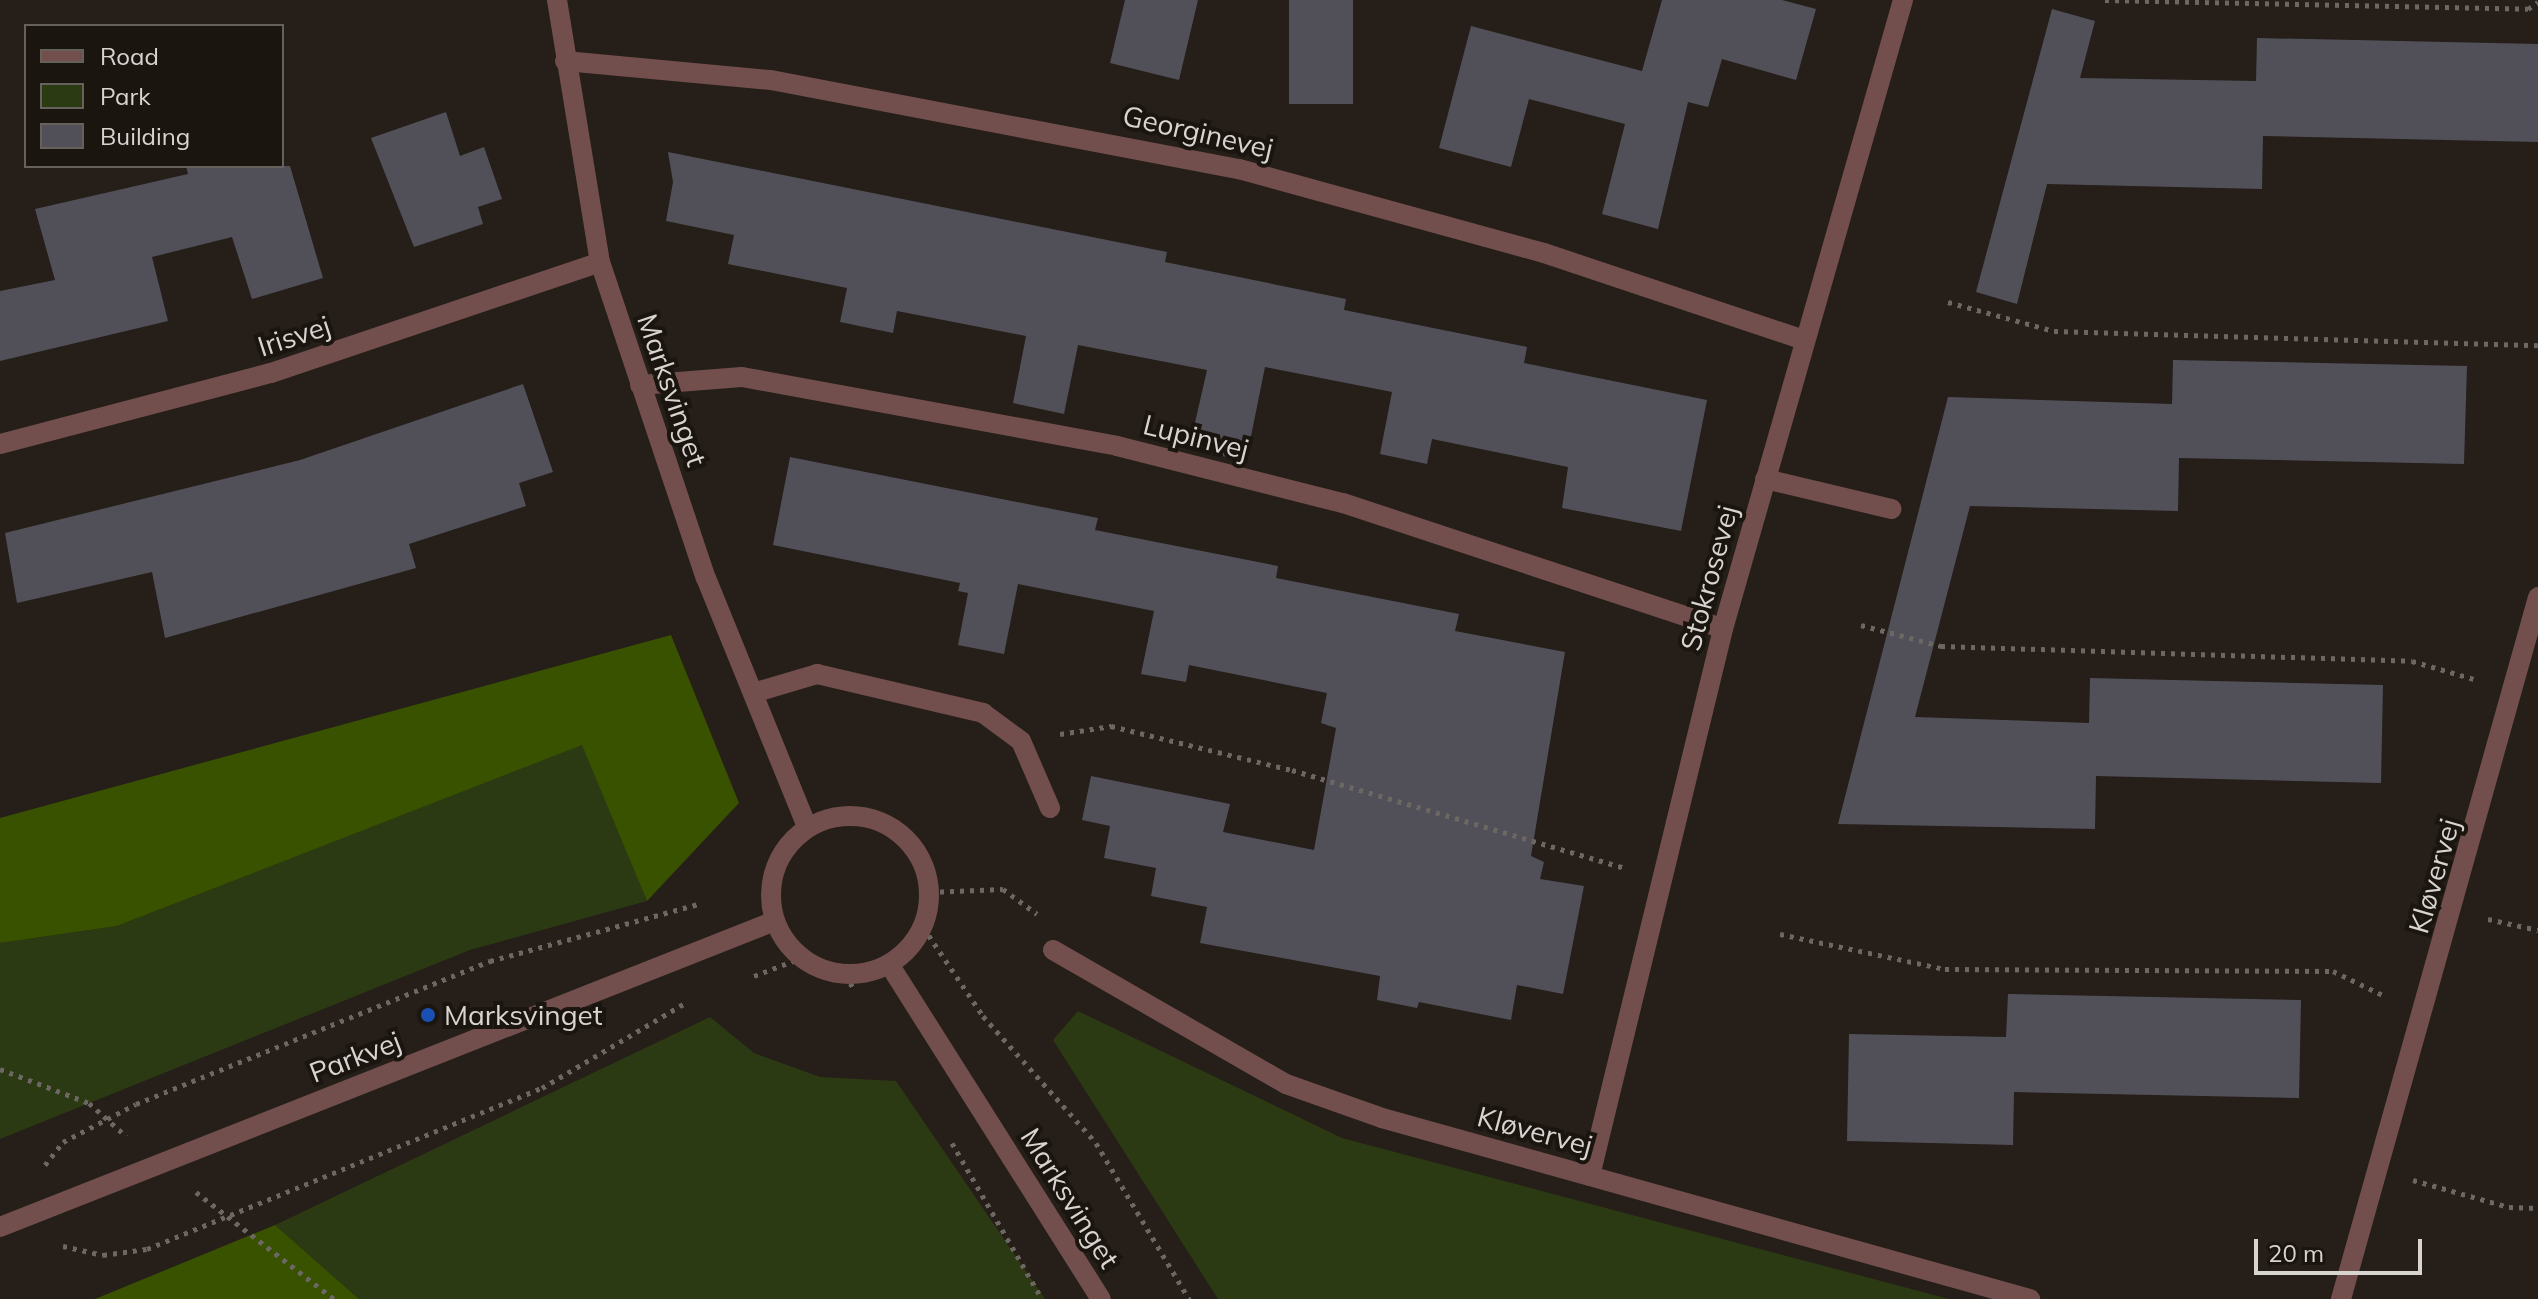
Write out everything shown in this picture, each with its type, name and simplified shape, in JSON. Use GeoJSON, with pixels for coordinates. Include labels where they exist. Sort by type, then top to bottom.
{"type":"FeatureCollection","features":[{"type":"Feature","properties":{"kind":"street","name":"Marksvinget"},"geometry":{"type":"LineString","coordinates":[[557,0],[600,262],[640,385],[753,693],[807,827]]}},
{"type":"Feature","properties":{"kind":"street","name":"Stokrosevej"},"geometry":{"type":"LineString","coordinates":[[1590,1176],[1665,880],[1723,629],[1801,339],[1903,0]]}},
{"type":"Feature","properties":{"kind":"street","name":"Georginevej"},"geometry":{"type":"LineString","coordinates":[[565,61],[787,83],[1239,169],[1544,253],[1801,339]]}},
{"type":"Feature","properties":{"kind":"street","name":"Irisvej"},"geometry":{"type":"LineString","coordinates":[[0,444],[271,373],[600,262]]}},
{"type":"Feature","properties":{"kind":"street","name":"Lupinvej"},"geometry":{"type":"LineString","coordinates":[[640,385],[742,377],[1117,446],[1343,503],[1723,629]]}},
{"type":"Feature","properties":{"kind":"street"},"geometry":{"type":"LineString","coordinates":[[1765,479],[1892,509]]}},
{"type":"Feature","properties":{"kind":"street","name":"Kløvervej"},"geometry":{"type":"LineString","coordinates":[[2341,1299],[2381,1170],[2454,910],[2538,597]]}},
{"type":"Feature","properties":{"kind":"street"},"geometry":{"type":"LineString","coordinates":[[753,693],[817,674],[983,713],[1021,741],[1050,808]]}},
{"type":"Feature","properties":{"kind":"street"},"geometry":{"type":"LineString","coordinates":[[854,815],[897,831],[914,848],[930,892],[923,927],[889,964],[844,975],[801,958],[775,921],[772,878],[807,827],[854,815]]}},
{"type":"Feature","properties":{"kind":"street","name":"Parkvej"},"geometry":{"type":"LineString","coordinates":[[0,1227],[775,921]]}},
{"type":"Feature","properties":{"kind":"street","name":"Kløvervej"},"geometry":{"type":"LineString","coordinates":[[1053,950],[1286,1084],[1590,1176],[2030,1299]]}},
{"type":"Feature","properties":{"kind":"street","name":"Marksvinget"},"geometry":{"type":"LineString","coordinates":[[889,964],[1101,1299]]}},
{"type":"Feature","properties":{"kind":"path"},"geometry":{"type":"LineString","coordinates":[[2105,0],[2528,9],[2538,2]]}},
{"type":"Feature","properties":{"kind":"path"},"geometry":{"type":"LineString","coordinates":[[1948,302],[2054,331],[2538,345]]}},
{"type":"Feature","properties":{"kind":"path"},"geometry":{"type":"LineString","coordinates":[[1861,625],[1941,646],[2412,661],[2514,690]]}},
{"type":"Feature","properties":{"kind":"path"},"geometry":{"type":"LineString","coordinates":[[1021,741],[1111,726],[1292,770],[1665,880]]}},
{"type":"Feature","properties":{"kind":"path"},"geometry":{"type":"LineString","coordinates":[[36,1176],[63,1142],[166,1092],[490,961],[634,928],[772,878]]}},
{"type":"Feature","properties":{"kind":"path"},"geometry":{"type":"LineString","coordinates":[[930,892],[1003,889],[1046,922],[1053,950]]}},
{"type":"Feature","properties":{"kind":"path"},"geometry":{"type":"LineString","coordinates":[[2454,910],[2538,930]]}},
{"type":"Feature","properties":{"kind":"path"},"geometry":{"type":"LineString","coordinates":[[923,927],[983,1016],[1096,1143],[1189,1299]]}},
{"type":"Feature","properties":{"kind":"path"},"geometry":{"type":"LineString","coordinates":[[1780,934],[1945,969],[2333,971],[2424,1015]]}},
{"type":"Feature","properties":{"kind":"path"},"geometry":{"type":"LineString","coordinates":[[738,982],[801,958]]}},
{"type":"Feature","properties":{"kind":"path"},"geometry":{"type":"LineString","coordinates":[[59,1245],[103,1255],[147,1249],[542,1088],[698,998]]}},
{"type":"Feature","properties":{"kind":"path"},"geometry":{"type":"LineString","coordinates":[[2381,1170],[2509,1207],[2538,1208]]}},
{"type":"Feature","properties":{"kind":"green space"},"geometry":{"type":"Polygon","coordinates":[[[671,635],[739,803],[647,901],[582,745],[117,926],[0,943],[0,818],[671,635]]]}},
{"type":"Feature","properties":{"kind":"green space"},"geometry":{"type":"Polygon","coordinates":[[[583,744],[647,901],[470,950],[0,1139],[0,943],[117,926],[583,744]]]}},
{"type":"Feature","properties":{"kind":"green space"},"geometry":{"type":"Polygon","coordinates":[[[1078,1011],[1342,1138],[1949,1299],[1218,1299],[1053,1040],[1078,1011]]]}},
{"type":"Feature","properties":{"kind":"green space"},"geometry":{"type":"Polygon","coordinates":[[[710,1017],[754,1053],[820,1077],[896,1081],[1045,1299],[359,1299],[275,1225],[710,1017]]]}},
{"type":"Feature","properties":{"kind":"green space"},"geometry":{"type":"Polygon","coordinates":[[[275,1225],[359,1299],[95,1299],[275,1225]]]}},
{"type":"Feature","properties":{"kind":"building"},"geometry":{"type":"Polygon","coordinates":[[[1125,0],[1198,0],[1179,80],[1110,63],[1125,0]]]}},
{"type":"Feature","properties":{"kind":"building"},"geometry":{"type":"Polygon","coordinates":[[[1289,0],[1353,0],[1353,104],[1289,104],[1289,0]]]}},
{"type":"Feature","properties":{"kind":"building"},"geometry":{"type":"Polygon","coordinates":[[[1662,0],[1782,0],[1816,9],[1796,80],[1722,59],[1708,107],[1688,102],[1658,229],[1602,214],[1625,124],[1529,99],[1511,167],[1439,148],[1471,26],[1642,71],[1662,0]]]}},
{"type":"Feature","properties":{"kind":"building"},"geometry":{"type":"Polygon","coordinates":[[[2052,9],[2095,21],[2080,78],[2256,81],[2257,38],[2538,44],[2538,142],[2263,136],[2262,189],[2047,184],[2017,304],[1976,292],[2052,9]]]}},
{"type":"Feature","properties":{"kind":"building"},"geometry":{"type":"Polygon","coordinates":[[[446,112],[460,156],[484,147],[502,199],[478,207],[483,224],[414,247],[371,138],[446,112]]]}},
{"type":"Feature","properties":{"kind":"building"},"geometry":{"type":"Polygon","coordinates":[[[668,152],[1167,252],[1165,262],[1346,299],[1344,310],[1527,347],[1524,363],[1707,400],[1681,531],[1562,508],[1568,467],[1432,439],[1427,464],[1380,454],[1392,392],[1265,367],[1246,461],[1189,449],[1207,370],[1078,345],[1064,414],[1013,403],[1026,336],[897,311],[893,333],[840,322],[847,288],[728,264],[734,235],[666,221],[673,182],[668,152]]]}},
{"type":"Feature","properties":{"kind":"building"},"geometry":{"type":"Polygon","coordinates":[[[290,166],[323,278],[252,299],[232,237],[152,257],[168,321],[0,361],[0,291],[55,280],[35,209],[188,174],[186,168],[290,166]]]}},
{"type":"Feature","properties":{"kind":"building"},"geometry":{"type":"Polygon","coordinates":[[[2173,360],[2467,366],[2464,464],[2179,458],[2178,511],[1970,506],[1915,717],[2089,723],[2090,678],[2383,685],[2381,783],[2096,776],[2095,829],[1838,824],[1948,397],[2172,404],[2173,360]]]}},
{"type":"Feature","properties":{"kind":"building"},"geometry":{"type":"Polygon","coordinates":[[[523,384],[553,472],[519,483],[526,506],[409,544],[416,568],[165,638],[152,572],[17,603],[5,533],[300,460],[523,384]]]}},
{"type":"Feature","properties":{"kind":"building"},"geometry":{"type":"Polygon","coordinates":[[[790,457],[1098,518],[1095,530],[1278,566],[1276,578],[1459,614],[1455,631],[1565,652],[1531,856],[1544,862],[1540,879],[1584,886],[1563,994],[1517,985],[1511,1020],[1419,1002],[1417,1008],[1377,1000],[1380,976],[1200,943],[1207,907],[1151,896],[1156,868],[1104,858],[1110,826],[1082,820],[1091,776],[1230,804],[1223,832],[1314,850],[1336,728],[1321,723],[1327,693],[1189,665],[1186,682],[1141,674],[1154,611],[1018,584],[1004,654],[958,645],[968,593],[958,591],[960,583],[773,545],[790,457]]]}},
{"type":"Feature","properties":{"kind":"building"},"geometry":{"type":"Polygon","coordinates":[[[2008,994],[2301,1000],[2299,1098],[2014,1092],[2013,1145],[1847,1141],[1849,1034],[2006,1037],[2008,994]]]}},
{"type":"Feature","properties":{"kind":"place","name":"Marksvinget"},"geometry":{"type":"Point","coordinates":[428,1015]}}]}
